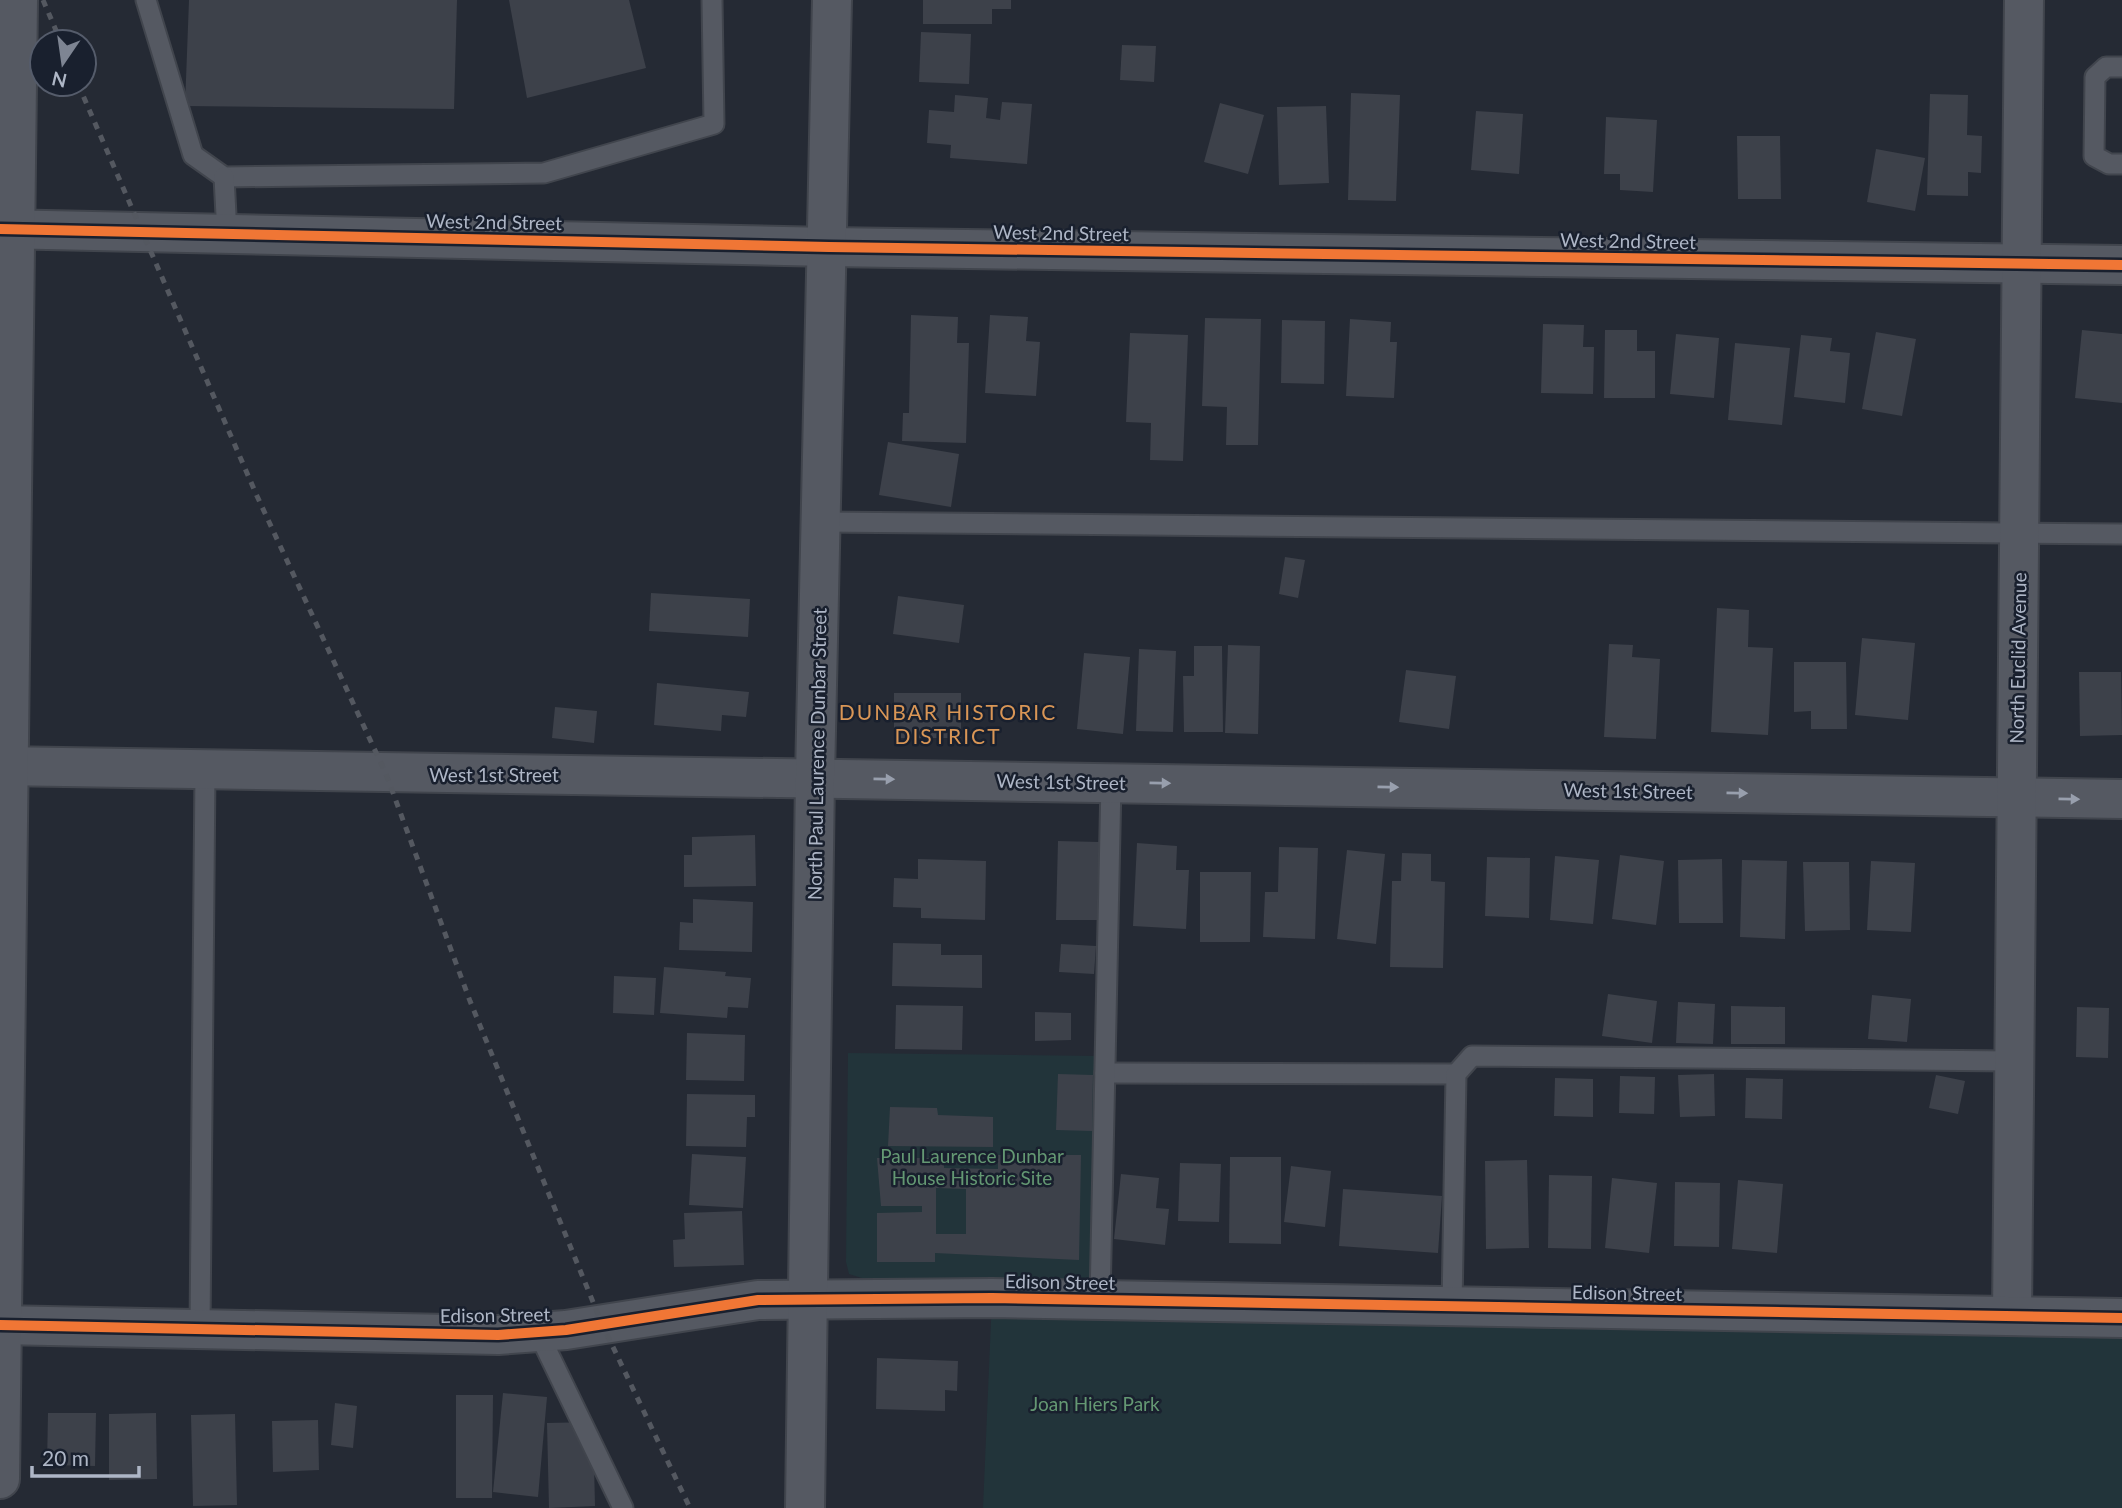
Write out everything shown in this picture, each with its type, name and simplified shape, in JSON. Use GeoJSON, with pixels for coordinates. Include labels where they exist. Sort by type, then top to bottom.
{"type":"FeatureCollection","features":[{"type":"Feature","properties":{"kind":"street"},"geometry":{"type":"LineString","coordinates":[[0,1479],[7,229],[18,0]]}},
{"type":"Feature","properties":{"kind":"street","name":"North Paul Laurence Dunbar Street"},"geometry":{"type":"LineString","coordinates":[[805,1508],[815,777],[829,247],[832,0]]}},
{"type":"Feature","properties":{"kind":"street","name":"North Euclid Avenue"},"geometry":{"type":"LineString","coordinates":[[2012,1316],[2012,1061],[2024,0]]}},
{"type":"Feature","properties":{"kind":"street","name":"West 2nd Street"},"geometry":{"type":"LineString","coordinates":[[7,229],[829,247],[2122,265]]}},
{"type":"Feature","properties":{"kind":"street","name":"West 1st Street"},"geometry":{"type":"LineString","coordinates":[[5,766],[2122,799]]}},
{"type":"Feature","properties":{"kind":"street","name":"Edison Street"},"geometry":{"type":"LineString","coordinates":[[1,1325],[498,1335],[538,1332],[758,1300],[1100,1300],[2122,1318]]}},
{"type":"Feature","properties":{"kind":"lane"},"geometry":{"type":"LineString","coordinates":[[146,0],[193,155],[224,177],[544,173],[714,124],[712,0]]}},
{"type":"Feature","properties":{"kind":"lane"},"geometry":{"type":"LineString","coordinates":[[2122,67],[2106,67],[2095,77],[2094,156],[2109,164],[2122,164]]}},
{"type":"Feature","properties":{"kind":"lane"},"geometry":{"type":"LineString","coordinates":[[224,177],[227,233]]}},
{"type":"Feature","properties":{"kind":"lane"},"geometry":{"type":"LineString","coordinates":[[822,522],[2122,534]]}},
{"type":"Feature","properties":{"kind":"lane"},"geometry":{"type":"LineString","coordinates":[[200,1329],[205,770]]}},
{"type":"Feature","properties":{"kind":"lane"},"geometry":{"type":"LineString","coordinates":[[1100,1300],[1111,783]]}},
{"type":"Feature","properties":{"kind":"lane"},"geometry":{"type":"LineString","coordinates":[[1452,1307],[1456,1074],[1472,1056],[2012,1061]]}},
{"type":"Feature","properties":{"kind":"lane"},"geometry":{"type":"LineString","coordinates":[[1105,1073],[1456,1074]]}},
{"type":"Feature","properties":{"kind":"lane"},"geometry":{"type":"LineString","coordinates":[[538,1332],[623,1508]]}},
{"type":"Feature","properties":{"kind":"green space","name":"Paul Laurence Dunbar House Historic Site"},"geometry":{"type":"Polygon","coordinates":[[[848,1053],[1099,1056],[1092,1281],[862,1278],[849,1274],[846,1262],[848,1053]]]}},
{"type":"Feature","properties":{"kind":"green space","name":"Joan Hiers Park"},"geometry":{"type":"Polygon","coordinates":[[[992,1298],[2122,1318],[2122,1508],[983,1508],[992,1298]]]}},
{"type":"Feature","properties":{"kind":"building"},"geometry":{"type":"Polygon","coordinates":[[[189,0],[457,0],[454,109],[185,106],[189,0]]]}},
{"type":"Feature","properties":{"kind":"building"},"geometry":{"type":"Polygon","coordinates":[[[509,0],[629,0],[646,68],[527,98],[509,0]]]}},
{"type":"Feature","properties":{"kind":"building"},"geometry":{"type":"Polygon","coordinates":[[[923,0],[1011,0],[1011,9],[992,9],[992,24],[923,24],[923,0]]]}},
{"type":"Feature","properties":{"kind":"building"},"geometry":{"type":"Polygon","coordinates":[[[921,32],[971,34],[969,84],[919,82],[921,32]]]}},
{"type":"Feature","properties":{"kind":"building"},"geometry":{"type":"Polygon","coordinates":[[[1122,45],[1156,46],[1154,82],[1120,80],[1122,45]]]}},
{"type":"Feature","properties":{"kind":"building"},"geometry":{"type":"Polygon","coordinates":[[[1351,93],[1400,95],[1396,201],[1348,200],[1351,93]]]}},
{"type":"Feature","properties":{"kind":"building"},"geometry":{"type":"Polygon","coordinates":[[[1930,94],[1968,95],[1967,135],[1982,136],[1981,173],[1968,172],[1968,196],[1927,195],[1930,94]]]}},
{"type":"Feature","properties":{"kind":"building"},"geometry":{"type":"Polygon","coordinates":[[[955,95],[988,98],[986,118],[1000,120],[1002,102],[1032,104],[1027,164],[950,158],[951,145],[927,143],[929,110],[954,112],[955,95]]]}},
{"type":"Feature","properties":{"kind":"building"},"geometry":{"type":"Polygon","coordinates":[[[1220,103],[1264,115],[1248,174],[1204,162],[1220,103]]]}},
{"type":"Feature","properties":{"kind":"building"},"geometry":{"type":"Polygon","coordinates":[[[1326,106],[1329,183],[1279,185],[1277,107],[1326,106]]]}},
{"type":"Feature","properties":{"kind":"building"},"geometry":{"type":"Polygon","coordinates":[[[1476,111],[1523,114],[1519,174],[1471,170],[1476,111]]]}},
{"type":"Feature","properties":{"kind":"building"},"geometry":{"type":"Polygon","coordinates":[[[1606,117],[1657,120],[1653,192],[1620,190],[1620,174],[1604,174],[1606,117]]]}},
{"type":"Feature","properties":{"kind":"building"},"geometry":{"type":"Polygon","coordinates":[[[1737,136],[1780,136],[1781,199],[1738,199],[1737,136]]]}},
{"type":"Feature","properties":{"kind":"building"},"geometry":{"type":"Polygon","coordinates":[[[1876,149],[1925,158],[1915,211],[1867,202],[1876,149]]]}},
{"type":"Feature","properties":{"kind":"building"},"geometry":{"type":"Polygon","coordinates":[[[911,315],[958,317],[957,343],[969,343],[966,443],[902,441],[903,413],[909,413],[911,315]]]}},
{"type":"Feature","properties":{"kind":"building"},"geometry":{"type":"Polygon","coordinates":[[[990,315],[1028,317],[1026,341],[1040,342],[1036,396],[985,393],[990,315]]]}},
{"type":"Feature","properties":{"kind":"building"},"geometry":{"type":"Polygon","coordinates":[[[1205,318],[1261,319],[1258,445],[1226,445],[1227,407],[1202,406],[1205,318]]]}},
{"type":"Feature","properties":{"kind":"building"},"geometry":{"type":"Polygon","coordinates":[[[1350,319],[1391,322],[1390,342],[1397,342],[1394,398],[1346,396],[1350,319]]]}},
{"type":"Feature","properties":{"kind":"building"},"geometry":{"type":"Polygon","coordinates":[[[1282,320],[1325,321],[1324,384],[1281,383],[1282,320]]]}},
{"type":"Feature","properties":{"kind":"building"},"geometry":{"type":"Polygon","coordinates":[[[1543,324],[1584,325],[1583,347],[1594,347],[1593,394],[1541,393],[1543,324]]]}},
{"type":"Feature","properties":{"kind":"building"},"geometry":{"type":"Polygon","coordinates":[[[1605,330],[1637,330],[1637,351],[1655,351],[1655,398],[1604,398],[1605,330]]]}},
{"type":"Feature","properties":{"kind":"building"},"geometry":{"type":"Polygon","coordinates":[[[2082,330],[2122,334],[2122,403],[2075,398],[2082,330]]]}},
{"type":"Feature","properties":{"kind":"building"},"geometry":{"type":"Polygon","coordinates":[[[1876,332],[1916,339],[1902,416],[1862,409],[1876,332]]]}},
{"type":"Feature","properties":{"kind":"building"},"geometry":{"type":"Polygon","coordinates":[[[1130,333],[1188,335],[1183,461],[1150,460],[1151,423],[1126,422],[1130,333]]]}},
{"type":"Feature","properties":{"kind":"building"},"geometry":{"type":"Polygon","coordinates":[[[1676,334],[1719,338],[1714,398],[1670,394],[1676,334]]]}},
{"type":"Feature","properties":{"kind":"building"},"geometry":{"type":"Polygon","coordinates":[[[1801,335],[1832,338],[1830,351],[1850,353],[1845,403],[1794,397],[1801,335]]]}},
{"type":"Feature","properties":{"kind":"building"},"geometry":{"type":"Polygon","coordinates":[[[1735,343],[1790,348],[1782,425],[1728,420],[1735,343]]]}},
{"type":"Feature","properties":{"kind":"building"},"geometry":{"type":"Polygon","coordinates":[[[888,442],[959,454],[951,507],[879,495],[888,442]]]}},
{"type":"Feature","properties":{"kind":"building"},"geometry":{"type":"Polygon","coordinates":[[[1285,557],[1305,560],[1298,598],[1279,594],[1285,557]]]}},
{"type":"Feature","properties":{"kind":"building"},"geometry":{"type":"Polygon","coordinates":[[[651,593],[750,599],[748,637],[649,631],[651,593]]]}},
{"type":"Feature","properties":{"kind":"building"},"geometry":{"type":"Polygon","coordinates":[[[898,596],[964,605],[959,643],[893,634],[898,596]]]}},
{"type":"Feature","properties":{"kind":"building"},"geometry":{"type":"Polygon","coordinates":[[[1717,608],[1749,610],[1748,647],[1773,648],[1768,735],[1711,732],[1717,608]]]}},
{"type":"Feature","properties":{"kind":"building"},"geometry":{"type":"Polygon","coordinates":[[[1862,638],[1915,643],[1908,720],[1855,715],[1862,638]]]}},
{"type":"Feature","properties":{"kind":"building"},"geometry":{"type":"Polygon","coordinates":[[[1609,644],[1633,645],[1632,657],[1660,659],[1656,739],[1604,737],[1609,644]]]}},
{"type":"Feature","properties":{"kind":"building"},"geometry":{"type":"Polygon","coordinates":[[[1228,645],[1260,646],[1258,734],[1225,733],[1228,645]]]}},
{"type":"Feature","properties":{"kind":"building"},"geometry":{"type":"Polygon","coordinates":[[[1194,646],[1222,646],[1223,732],[1184,732],[1183,676],[1194,676],[1194,646]]]}},
{"type":"Feature","properties":{"kind":"building"},"geometry":{"type":"Polygon","coordinates":[[[1139,649],[1176,651],[1173,732],[1136,731],[1139,649]]]}},
{"type":"Feature","properties":{"kind":"building"},"geometry":{"type":"Polygon","coordinates":[[[1084,653],[1130,657],[1123,734],[1077,729],[1084,653]]]}},
{"type":"Feature","properties":{"kind":"building"},"geometry":{"type":"Polygon","coordinates":[[[1794,662],[1846,662],[1847,729],[1811,729],[1811,711],[1794,712],[1794,662]]]}},
{"type":"Feature","properties":{"kind":"building"},"geometry":{"type":"Polygon","coordinates":[[[1406,670],[1456,676],[1449,729],[1399,722],[1406,670]]]}},
{"type":"Feature","properties":{"kind":"building"},"geometry":{"type":"Polygon","coordinates":[[[2079,672],[2121,672],[2122,735],[2080,736],[2079,672]]]}},
{"type":"Feature","properties":{"kind":"building"},"geometry":{"type":"Polygon","coordinates":[[[657,683],[749,692],[746,717],[722,715],[721,731],[654,725],[657,683]]]}},
{"type":"Feature","properties":{"kind":"building"},"geometry":{"type":"Polygon","coordinates":[[[894,693],[961,693],[961,738],[894,738],[894,693]]]}},
{"type":"Feature","properties":{"kind":"building"},"geometry":{"type":"Polygon","coordinates":[[[555,707],[597,711],[594,743],[552,738],[555,707]]]}},
{"type":"Feature","properties":{"kind":"building"},"geometry":{"type":"Polygon","coordinates":[[[755,835],[756,886],[684,887],[684,855],[692,855],[692,837],[755,835]]]}},
{"type":"Feature","properties":{"kind":"building"},"geometry":{"type":"Polygon","coordinates":[[[1058,841],[1099,842],[1097,920],[1056,920],[1058,841]]]}},
{"type":"Feature","properties":{"kind":"building"},"geometry":{"type":"Polygon","coordinates":[[[1137,843],[1177,846],[1176,870],[1189,870],[1186,929],[1133,926],[1137,843]]]}},
{"type":"Feature","properties":{"kind":"building"},"geometry":{"type":"Polygon","coordinates":[[[1279,847],[1318,848],[1315,939],[1263,937],[1265,892],[1278,892],[1279,847]]]}},
{"type":"Feature","properties":{"kind":"building"},"geometry":{"type":"Polygon","coordinates":[[[1347,850],[1385,854],[1376,944],[1337,939],[1347,850]]]}},
{"type":"Feature","properties":{"kind":"building"},"geometry":{"type":"Polygon","coordinates":[[[1402,853],[1431,854],[1431,881],[1445,882],[1443,968],[1390,967],[1392,881],[1401,881],[1402,853]]]}},
{"type":"Feature","properties":{"kind":"building"},"geometry":{"type":"Polygon","coordinates":[[[1620,855],[1664,861],[1656,925],[1612,919],[1620,855]]]}},
{"type":"Feature","properties":{"kind":"building"},"geometry":{"type":"Polygon","coordinates":[[[1555,856],[1599,860],[1593,924],[1550,920],[1555,856]]]}},
{"type":"Feature","properties":{"kind":"building"},"geometry":{"type":"Polygon","coordinates":[[[1487,857],[1530,858],[1529,918],[1485,916],[1487,857]]]}},
{"type":"Feature","properties":{"kind":"building"},"geometry":{"type":"Polygon","coordinates":[[[918,859],[986,861],[985,920],[921,918],[921,908],[893,907],[894,878],[918,879],[918,859]]]}},
{"type":"Feature","properties":{"kind":"building"},"geometry":{"type":"Polygon","coordinates":[[[1722,859],[1723,923],[1679,923],[1678,860],[1722,859]]]}},
{"type":"Feature","properties":{"kind":"building"},"geometry":{"type":"Polygon","coordinates":[[[1742,860],[1787,861],[1785,939],[1740,937],[1742,860]]]}},
{"type":"Feature","properties":{"kind":"building"},"geometry":{"type":"Polygon","coordinates":[[[1871,861],[1915,863],[1911,932],[1867,930],[1871,861]]]}},
{"type":"Feature","properties":{"kind":"building"},"geometry":{"type":"Polygon","coordinates":[[[1803,862],[1849,862],[1850,930],[1805,931],[1803,862]]]}},
{"type":"Feature","properties":{"kind":"building"},"geometry":{"type":"Polygon","coordinates":[[[1200,872],[1251,872],[1250,942],[1200,942],[1200,872]]]}},
{"type":"Feature","properties":{"kind":"building"},"geometry":{"type":"Polygon","coordinates":[[[693,899],[753,902],[752,952],[679,950],[680,922],[693,923],[693,899]]]}},
{"type":"Feature","properties":{"kind":"building"},"geometry":{"type":"Polygon","coordinates":[[[893,943],[941,944],[941,955],[982,955],[982,988],[892,986],[893,943]]]}},
{"type":"Feature","properties":{"kind":"building"},"geometry":{"type":"Polygon","coordinates":[[[1061,944],[1096,946],[1094,974],[1059,972],[1061,944]]]}},
{"type":"Feature","properties":{"kind":"building"},"geometry":{"type":"Polygon","coordinates":[[[664,967],[726,972],[725,976],[751,978],[748,1008],[728,1007],[727,1018],[660,1013],[664,967]]]}},
{"type":"Feature","properties":{"kind":"building"},"geometry":{"type":"Polygon","coordinates":[[[614,976],[656,978],[654,1015],[613,1013],[614,976]]]}},
{"type":"Feature","properties":{"kind":"building"},"geometry":{"type":"Polygon","coordinates":[[[1608,994],[1657,1001],[1652,1043],[1602,1036],[1608,994]]]}},
{"type":"Feature","properties":{"kind":"building"},"geometry":{"type":"Polygon","coordinates":[[[1872,995],[1911,999],[1907,1042],[1868,1039],[1872,995]]]}},
{"type":"Feature","properties":{"kind":"building"},"geometry":{"type":"Polygon","coordinates":[[[1678,1002],[1715,1004],[1713,1044],[1676,1043],[1678,1002]]]}},
{"type":"Feature","properties":{"kind":"building"},"geometry":{"type":"Polygon","coordinates":[[[896,1005],[963,1006],[962,1050],[895,1049],[896,1005]]]}},
{"type":"Feature","properties":{"kind":"building"},"geometry":{"type":"Polygon","coordinates":[[[1731,1006],[1785,1007],[1785,1044],[1731,1044],[1731,1006]]]}},
{"type":"Feature","properties":{"kind":"building"},"geometry":{"type":"Polygon","coordinates":[[[2077,1007],[2109,1008],[2108,1058],[2076,1057],[2077,1007]]]}},
{"type":"Feature","properties":{"kind":"building"},"geometry":{"type":"Polygon","coordinates":[[[1035,1012],[1071,1013],[1071,1040],[1035,1041],[1035,1012]]]}},
{"type":"Feature","properties":{"kind":"building"},"geometry":{"type":"Polygon","coordinates":[[[687,1033],[745,1035],[744,1081],[686,1080],[687,1033]]]}},
{"type":"Feature","properties":{"kind":"building"},"geometry":{"type":"Polygon","coordinates":[[[1058,1074],[1093,1075],[1092,1131],[1056,1130],[1058,1074]]]}},
{"type":"Feature","properties":{"kind":"building"},"geometry":{"type":"Polygon","coordinates":[[[1714,1074],[1715,1116],[1680,1117],[1678,1075],[1714,1074]]]}},
{"type":"Feature","properties":{"kind":"building"},"geometry":{"type":"Polygon","coordinates":[[[1936,1075],[1965,1081],[1958,1114],[1929,1108],[1936,1075]]]}},
{"type":"Feature","properties":{"kind":"building"},"geometry":{"type":"Polygon","coordinates":[[[1620,1076],[1655,1077],[1654,1114],[1619,1113],[1620,1076]]]}},
{"type":"Feature","properties":{"kind":"building"},"geometry":{"type":"Polygon","coordinates":[[[1555,1078],[1593,1079],[1593,1117],[1554,1116],[1555,1078]]]}},
{"type":"Feature","properties":{"kind":"building"},"geometry":{"type":"Polygon","coordinates":[[[1746,1078],[1783,1079],[1782,1119],[1745,1118],[1746,1078]]]}},
{"type":"Feature","properties":{"kind":"building"},"geometry":{"type":"Polygon","coordinates":[[[687,1094],[755,1095],[755,1117],[747,1117],[746,1147],[686,1146],[687,1094]]]}},
{"type":"Feature","properties":{"kind":"building"},"geometry":{"type":"Polygon","coordinates":[[[890,1107],[937,1108],[938,1115],[993,1117],[993,1147],[888,1146],[890,1107]]]}},
{"type":"Feature","properties":{"kind":"building"},"geometry":{"type":"Polygon","coordinates":[[[692,1154],[746,1157],[743,1208],[689,1205],[692,1154]]]}},
{"type":"Feature","properties":{"kind":"building"},"geometry":{"type":"Polygon","coordinates":[[[998,1155],[1081,1155],[1079,1260],[935,1253],[935,1262],[877,1262],[877,1213],[922,1212],[922,1206],[881,1206],[877,1158],[944,1158],[944,1168],[998,1169],[998,1155]],[[936,1188],[936,1234],[966,1234],[966,1189],[936,1188]]]}},
{"type":"Feature","properties":{"kind":"building"},"geometry":{"type":"Polygon","coordinates":[[[1230,1157],[1281,1157],[1281,1244],[1229,1243],[1230,1157]]]}},
{"type":"Feature","properties":{"kind":"building"},"geometry":{"type":"Polygon","coordinates":[[[1527,1160],[1529,1248],[1486,1249],[1485,1161],[1527,1160]]]}},
{"type":"Feature","properties":{"kind":"building"},"geometry":{"type":"Polygon","coordinates":[[[1180,1163],[1221,1164],[1219,1222],[1178,1221],[1180,1163]]]}},
{"type":"Feature","properties":{"kind":"building"},"geometry":{"type":"Polygon","coordinates":[[[1291,1166],[1331,1171],[1325,1227],[1284,1222],[1291,1166]]]}},
{"type":"Feature","properties":{"kind":"building"},"geometry":{"type":"Polygon","coordinates":[[[1121,1174],[1159,1178],[1156,1208],[1169,1209],[1165,1245],[1114,1239],[1121,1174]]]}},
{"type":"Feature","properties":{"kind":"building"},"geometry":{"type":"Polygon","coordinates":[[[1549,1175],[1592,1176],[1591,1249],[1548,1248],[1549,1175]]]}},
{"type":"Feature","properties":{"kind":"building"},"geometry":{"type":"Polygon","coordinates":[[[1612,1178],[1657,1183],[1649,1253],[1605,1248],[1612,1178]]]}},
{"type":"Feature","properties":{"kind":"building"},"geometry":{"type":"Polygon","coordinates":[[[1738,1180],[1783,1184],[1777,1253],[1732,1249],[1738,1180]]]}},
{"type":"Feature","properties":{"kind":"building"},"geometry":{"type":"Polygon","coordinates":[[[1675,1182],[1720,1183],[1719,1247],[1674,1246],[1675,1182]]]}},
{"type":"Feature","properties":{"kind":"building"},"geometry":{"type":"Polygon","coordinates":[[[1343,1189],[1442,1196],[1438,1253],[1339,1246],[1343,1189]]]}},
{"type":"Feature","properties":{"kind":"building"},"geometry":{"type":"Polygon","coordinates":[[[742,1211],[744,1265],[674,1267],[673,1240],[685,1239],[684,1213],[742,1211]]]}},
{"type":"Feature","properties":{"kind":"building"},"geometry":{"type":"Polygon","coordinates":[[[877,1358],[958,1361],[957,1391],[945,1390],[945,1411],[876,1409],[877,1358]]]}},
{"type":"Feature","properties":{"kind":"building"},"geometry":{"type":"Polygon","coordinates":[[[503,1393],[547,1397],[538,1497],[493,1492],[503,1393]]]}},
{"type":"Feature","properties":{"kind":"building"},"geometry":{"type":"Polygon","coordinates":[[[456,1395],[493,1395],[492,1498],[456,1498],[456,1395]]]}},
{"type":"Feature","properties":{"kind":"building"},"geometry":{"type":"Polygon","coordinates":[[[335,1403],[357,1406],[353,1448],[331,1445],[335,1403]]]}},
{"type":"Feature","properties":{"kind":"building"},"geometry":{"type":"Polygon","coordinates":[[[48,1413],[96,1413],[95,1466],[47,1465],[48,1413]]]}},
{"type":"Feature","properties":{"kind":"building"},"geometry":{"type":"Polygon","coordinates":[[[156,1413],[157,1479],[109,1480],[109,1414],[156,1413]]]}},
{"type":"Feature","properties":{"kind":"building"},"geometry":{"type":"Polygon","coordinates":[[[235,1414],[237,1505],[193,1506],[191,1415],[235,1414]]]}},
{"type":"Feature","properties":{"kind":"building"},"geometry":{"type":"Polygon","coordinates":[[[318,1420],[319,1470],[273,1472],[272,1421],[318,1420]]]}},
{"type":"Feature","properties":{"kind":"building"},"geometry":{"type":"Polygon","coordinates":[[[593,1422],[595,1506],[549,1508],[547,1423],[593,1422]]]}},
{"type":"Feature","properties":{"kind":"railway"},"geometry":{"type":"LineString","coordinates":[[43,0],[55,28]]}},
{"type":"Feature","properties":{"kind":"railway"},"geometry":{"type":"LineString","coordinates":[[84,98],[257,496],[386,774],[470,1001],[602,1324],[690,1508]]}},
{"type":"Feature","properties":{"kind":"cycle path"},"geometry":{"type":"LineString","coordinates":[[0,229],[829,247],[2122,265]]}},
{"type":"Feature","properties":{"kind":"cycle path"},"geometry":{"type":"LineString","coordinates":[[0,1325],[498,1335],[566,1330],[758,1300],[992,1298],[2122,1318]]}},
{"type":"Feature","properties":{"kind":"district","name":"DUNBAR HISTORIC DISTRICT"},"geometry":{"type":"Point","coordinates":[948,725]}}]}
